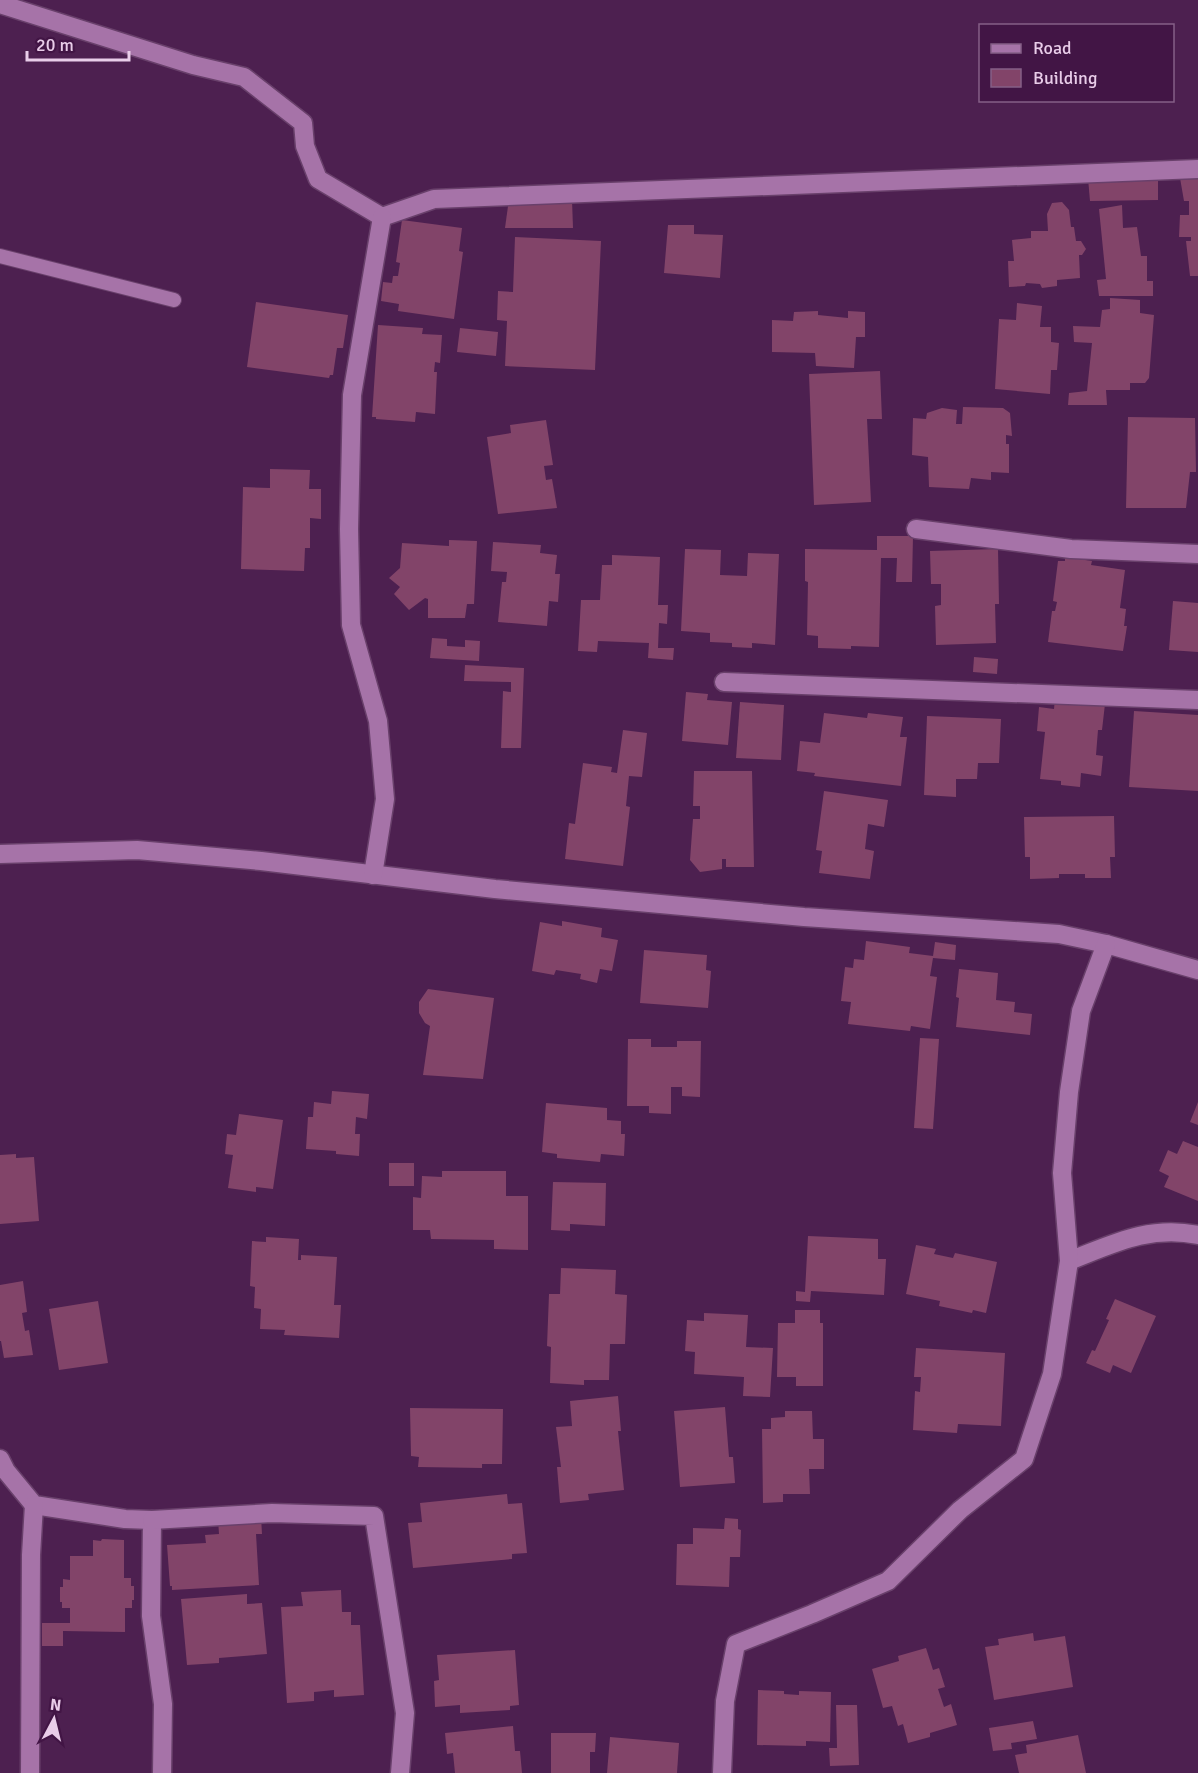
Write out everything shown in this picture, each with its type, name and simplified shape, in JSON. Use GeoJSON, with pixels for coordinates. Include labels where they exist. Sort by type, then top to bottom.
{"type":"FeatureCollection","features":[{"type":"Feature","properties":{"kind":"street"},"geometry":{"type":"LineString","coordinates":[[0,4],[193,65],[244,77],[303,123],[305,146],[318,179],[382,217],[434,199],[1198,169]]}},
{"type":"Feature","properties":{"kind":"street"},"geometry":{"type":"LineString","coordinates":[[374,875],[385,799],[378,721],[351,625],[350,529],[352,395],[382,217]]}},
{"type":"Feature","properties":{"kind":"street"},"geometry":{"type":"LineString","coordinates":[[916,530],[1071,549],[1198,554]]}},
{"type":"Feature","properties":{"kind":"street"},"geometry":{"type":"LineString","coordinates":[[724,682],[1198,700]]}},
{"type":"Feature","properties":{"kind":"street"},"geometry":{"type":"LineString","coordinates":[[0,854],[137,850],[261,861],[495,889],[804,917],[1059,934],[1106,944],[1198,970]]}},
{"type":"Feature","properties":{"kind":"street"},"geometry":{"type":"LineString","coordinates":[[723,1773],[725,1701],[736,1644],[888,1581],[960,1510],[1024,1459],[1052,1374],[1069,1261],[1062,1173],[1069,1092],[1081,1011],[1106,944]]}},
{"type":"Feature","properties":{"kind":"street"},"geometry":{"type":"LineString","coordinates":[[1069,1261],[1138,1235],[1173,1231],[1198,1235]]}},
{"type":"Feature","properties":{"kind":"street"},"geometry":{"type":"LineString","coordinates":[[0,1459],[6,1471],[34,1505],[124,1519],[152,1520],[272,1513],[374,1516],[405,1713],[400,1773]]}},
{"type":"Feature","properties":{"kind":"street"},"geometry":{"type":"LineString","coordinates":[[30,1773],[31,1555],[34,1505]]}},
{"type":"Feature","properties":{"kind":"street"},"geometry":{"type":"LineString","coordinates":[[152,1520],[151,1616],[162,1704],[162,1773]]}},
{"type":"Feature","properties":{"kind":"lane"},"geometry":{"type":"LineString","coordinates":[[0,256],[174,300]]}},
{"type":"Feature","properties":{"kind":"building"},"geometry":{"type":"Polygon","coordinates":[[[1088,178],[1158,180],[1158,200],[1090,201],[1088,178]]]}},
{"type":"Feature","properties":{"kind":"building"},"geometry":{"type":"Polygon","coordinates":[[[1180,178],[1198,178],[1198,276],[1190,276],[1186,241],[1191,241],[1191,237],[1179,237],[1180,215],[1189,215],[1189,201],[1184,201],[1180,178]]]}},
{"type":"Feature","properties":{"kind":"building"},"geometry":{"type":"Polygon","coordinates":[[[509,199],[572,200],[573,228],[505,228],[509,199]]]}},
{"type":"Feature","properties":{"kind":"building"},"geometry":{"type":"Polygon","coordinates":[[[1062,202],[1069,210],[1076,241],[1081,241],[1086,249],[1082,255],[1079,255],[1080,278],[1057,280],[1057,286],[1042,288],[1040,284],[1026,283],[1025,286],[1009,287],[1008,261],[1014,261],[1012,240],[1031,238],[1031,231],[1048,231],[1047,214],[1052,203],[1062,202]]]}},
{"type":"Feature","properties":{"kind":"building"},"geometry":{"type":"Polygon","coordinates":[[[1122,205],[1123,228],[1137,227],[1141,256],[1147,256],[1147,281],[1153,281],[1153,296],[1099,296],[1097,280],[1106,279],[1099,209],[1122,205]]]}},
{"type":"Feature","properties":{"kind":"building"},"geometry":{"type":"Polygon","coordinates":[[[402,220],[462,228],[459,251],[463,252],[454,319],[398,311],[399,304],[381,301],[383,282],[392,283],[393,276],[398,276],[400,263],[396,262],[402,220]]]}},
{"type":"Feature","properties":{"kind":"building"},"geometry":{"type":"Polygon","coordinates":[[[668,225],[694,225],[694,234],[723,235],[720,278],[664,273],[668,225]]]}},
{"type":"Feature","properties":{"kind":"building"},"geometry":{"type":"Polygon","coordinates":[[[515,237],[601,241],[595,370],[505,366],[507,321],[497,320],[498,291],[513,292],[515,237]]]}},
{"type":"Feature","properties":{"kind":"building"},"geometry":{"type":"Polygon","coordinates":[[[1110,298],[1140,300],[1140,313],[1154,315],[1149,378],[1145,383],[1130,383],[1130,390],[1106,390],[1107,405],[1068,405],[1069,393],[1087,391],[1092,343],[1074,342],[1073,326],[1100,327],[1102,310],[1110,309],[1110,298]]]}},
{"type":"Feature","properties":{"kind":"building"},"geometry":{"type":"Polygon","coordinates":[[[256,302],[348,315],[343,348],[337,348],[333,375],[329,378],[247,367],[256,302]]]}},
{"type":"Feature","properties":{"kind":"building"},"geometry":{"type":"Polygon","coordinates":[[[1017,303],[1042,306],[1040,327],[1051,327],[1051,342],[1059,343],[1057,370],[1051,370],[1050,394],[995,389],[999,319],[1016,320],[1017,303]]]}},
{"type":"Feature","properties":{"kind":"building"},"geometry":{"type":"Polygon","coordinates":[[[818,311],[818,315],[848,318],[848,311],[865,312],[865,337],[856,337],[854,368],[816,366],[815,353],[772,352],[772,320],[793,321],[794,312],[818,311]]]}},
{"type":"Feature","properties":{"kind":"building"},"geometry":{"type":"Polygon","coordinates":[[[378,325],[423,328],[422,334],[442,335],[440,363],[435,362],[434,372],[437,372],[435,414],[416,412],[415,422],[372,417],[378,325]]]}},
{"type":"Feature","properties":{"kind":"building"},"geometry":{"type":"Polygon","coordinates":[[[460,328],[498,332],[496,356],[457,352],[460,328]]]}},
{"type":"Feature","properties":{"kind":"building"},"geometry":{"type":"Polygon","coordinates":[[[880,371],[882,419],[867,419],[871,502],[814,505],[809,374],[880,371]]]}},
{"type":"Feature","properties":{"kind":"building"},"geometry":{"type":"Polygon","coordinates":[[[963,407],[1003,408],[1010,413],[1012,436],[1006,435],[1006,444],[1009,444],[1009,473],[991,472],[991,480],[971,478],[969,489],[929,487],[928,457],[912,455],[913,418],[926,419],[927,413],[942,408],[957,410],[956,424],[962,424],[963,407]]]}},
{"type":"Feature","properties":{"kind":"building"},"geometry":{"type":"Polygon","coordinates":[[[1128,417],[1195,418],[1196,472],[1190,472],[1186,508],[1126,508],[1128,417]]]}},
{"type":"Feature","properties":{"kind":"building"},"geometry":{"type":"Polygon","coordinates":[[[546,420],[553,465],[544,466],[546,480],[552,479],[557,508],[498,514],[487,437],[511,433],[510,425],[546,420]]]}},
{"type":"Feature","properties":{"kind":"building"},"geometry":{"type":"Polygon","coordinates":[[[270,469],[310,470],[309,489],[321,489],[321,519],[310,518],[310,548],[305,548],[304,571],[241,569],[243,487],[270,488],[270,469]]]}},
{"type":"Feature","properties":{"kind":"building"},"geometry":{"type":"Polygon","coordinates":[[[877,536],[913,536],[912,582],[896,582],[897,558],[881,558],[879,647],[818,648],[818,636],[807,635],[808,582],[805,581],[805,549],[877,550],[877,536]]]}},
{"type":"Feature","properties":{"kind":"building"},"geometry":{"type":"Polygon","coordinates":[[[449,540],[477,541],[474,604],[467,604],[465,618],[428,618],[428,599],[425,598],[409,610],[394,594],[400,587],[389,578],[400,568],[402,543],[449,546],[449,540]]]}},
{"type":"Feature","properties":{"kind":"building"},"geometry":{"type":"Polygon","coordinates":[[[493,542],[541,545],[540,553],[557,555],[555,574],[560,574],[558,602],[549,601],[547,626],[498,622],[502,582],[506,582],[507,572],[491,571],[493,542]]]}},
{"type":"Feature","properties":{"kind":"building"},"geometry":{"type":"Polygon","coordinates":[[[685,549],[721,550],[720,575],[747,576],[748,553],[779,554],[775,645],[752,643],[752,648],[732,647],[732,643],[710,642],[710,633],[681,631],[685,549]]]}},
{"type":"Feature","properties":{"kind":"building"},"geometry":{"type":"Polygon","coordinates":[[[998,549],[999,604],[995,604],[996,643],[936,645],[935,606],[941,605],[941,584],[931,584],[930,551],[998,549]]]}},
{"type":"Feature","properties":{"kind":"building"},"geometry":{"type":"Polygon","coordinates":[[[612,555],[660,557],[658,605],[668,605],[667,624],[659,623],[658,648],[674,648],[673,660],[648,658],[649,643],[598,641],[597,652],[578,651],[581,600],[600,600],[602,565],[612,565],[612,555]]]}},
{"type":"Feature","properties":{"kind":"building"},"geometry":{"type":"Polygon","coordinates":[[[1065,557],[1092,561],[1091,565],[1125,570],[1120,608],[1126,609],[1124,626],[1127,626],[1123,651],[1048,642],[1052,611],[1055,611],[1057,602],[1053,601],[1058,561],[1065,561],[1065,557]]]}},
{"type":"Feature","properties":{"kind":"building"},"geometry":{"type":"Polygon","coordinates":[[[1173,601],[1198,603],[1198,652],[1169,650],[1173,601]]]}},
{"type":"Feature","properties":{"kind":"building"},"geometry":{"type":"Polygon","coordinates":[[[432,638],[447,639],[447,646],[465,647],[465,640],[480,641],[479,661],[430,658],[432,638]]]}},
{"type":"Feature","properties":{"kind":"building"},"geometry":{"type":"Polygon","coordinates":[[[974,657],[998,659],[997,674],[973,672],[974,657]]]}},
{"type":"Feature","properties":{"kind":"building"},"geometry":{"type":"Polygon","coordinates":[[[465,665],[524,668],[521,748],[501,748],[503,691],[511,692],[511,682],[464,681],[465,665]]]}},
{"type":"Feature","properties":{"kind":"building"},"geometry":{"type":"Polygon","coordinates":[[[686,692],[708,694],[707,700],[732,702],[728,745],[682,741],[686,692]]]}},
{"type":"Feature","properties":{"kind":"building"},"geometry":{"type":"Polygon","coordinates":[[[1055,698],[1105,704],[1102,730],[1098,730],[1096,755],[1103,756],[1101,776],[1081,773],[1080,787],[1061,785],[1061,781],[1040,779],[1045,732],[1037,731],[1039,707],[1054,709],[1055,698]]]}},
{"type":"Feature","properties":{"kind":"building"},"geometry":{"type":"Polygon","coordinates":[[[740,702],[784,705],[781,760],[736,758],[740,702]]]}},
{"type":"Feature","properties":{"kind":"building"},"geometry":{"type":"Polygon","coordinates":[[[1134,711],[1198,715],[1198,791],[1129,787],[1134,711]]]}},
{"type":"Feature","properties":{"kind":"building"},"geometry":{"type":"Polygon","coordinates":[[[824,713],[867,718],[868,713],[903,717],[900,737],[907,737],[901,786],[814,776],[815,773],[797,771],[800,741],[820,743],[824,713]]]}},
{"type":"Feature","properties":{"kind":"building"},"geometry":{"type":"Polygon","coordinates":[[[927,716],[1001,719],[999,763],[978,763],[977,779],[956,779],[956,797],[924,795],[927,716]]]}},
{"type":"Feature","properties":{"kind":"building"},"geometry":{"type":"Polygon","coordinates":[[[623,730],[647,733],[642,777],[629,776],[626,806],[630,807],[623,866],[565,859],[569,823],[575,824],[583,763],[612,767],[611,772],[617,773],[623,730]]]}},
{"type":"Feature","properties":{"kind":"building"},"geometry":{"type":"Polygon","coordinates":[[[694,771],[752,771],[754,867],[726,867],[726,859],[722,859],[722,869],[700,872],[690,860],[693,819],[700,819],[700,806],[693,806],[694,771]]]}},
{"type":"Feature","properties":{"kind":"building"},"geometry":{"type":"Polygon","coordinates":[[[824,791],[888,800],[884,827],[868,824],[865,849],[874,851],[870,879],[819,873],[822,851],[816,850],[824,791]]]}},
{"type":"Feature","properties":{"kind":"building"},"geometry":{"type":"Polygon","coordinates":[[[1114,816],[1115,857],[1110,857],[1111,878],[1085,878],[1085,874],[1059,874],[1059,878],[1030,879],[1030,857],[1025,857],[1024,817],[1114,816]]]}},
{"type":"Feature","properties":{"kind":"building"},"geometry":{"type":"Polygon","coordinates":[[[562,921],[602,928],[601,937],[618,940],[612,971],[600,969],[597,983],[580,979],[581,974],[556,970],[554,975],[532,971],[540,922],[562,926],[562,921]]]}},
{"type":"Feature","properties":{"kind":"building"},"geometry":{"type":"Polygon","coordinates":[[[866,941],[910,947],[909,953],[933,956],[935,942],[956,945],[955,960],[933,958],[930,976],[937,977],[930,1029],[911,1026],[910,1031],[848,1024],[851,1002],[841,1001],[845,967],[853,968],[854,959],[864,960],[866,941]]]}},
{"type":"Feature","properties":{"kind":"building"},"geometry":{"type":"Polygon","coordinates":[[[644,950],[707,955],[706,970],[711,971],[708,1008],[640,1003],[644,950]]]}},
{"type":"Feature","properties":{"kind":"building"},"geometry":{"type":"Polygon","coordinates":[[[959,969],[998,973],[996,1000],[1015,1002],[1014,1012],[1032,1014],[1030,1035],[956,1027],[959,969]]]}},
{"type":"Feature","properties":{"kind":"building"},"geometry":{"type":"Polygon","coordinates":[[[428,989],[494,998],[483,1079],[423,1075],[430,1026],[425,1023],[419,1013],[419,1002],[428,989]]]}},
{"type":"Feature","properties":{"kind":"building"},"geometry":{"type":"Polygon","coordinates":[[[920,1038],[939,1039],[933,1129],[914,1128],[920,1038]]]}},
{"type":"Feature","properties":{"kind":"building"},"geometry":{"type":"Polygon","coordinates":[[[628,1039],[651,1039],[651,1047],[677,1047],[677,1041],[701,1041],[700,1097],[682,1096],[682,1087],[671,1087],[671,1114],[649,1113],[649,1106],[627,1106],[628,1039]]]}},
{"type":"Feature","properties":{"kind":"building"},"geometry":{"type":"Polygon","coordinates":[[[332,1091],[369,1094],[367,1119],[356,1117],[355,1134],[360,1134],[359,1156],[336,1154],[336,1151],[306,1149],[308,1117],[313,1117],[314,1102],[331,1104],[332,1091]]]}},
{"type":"Feature","properties":{"kind":"building"},"geometry":{"type":"Polygon","coordinates":[[[1198,1102],[1198,1125],[1190,1122],[1198,1102]]]}},
{"type":"Feature","properties":{"kind":"building"},"geometry":{"type":"Polygon","coordinates":[[[546,1103],[607,1108],[607,1120],[621,1121],[621,1134],[625,1134],[624,1156],[601,1154],[600,1162],[557,1158],[557,1154],[542,1152],[546,1103]]]}},
{"type":"Feature","properties":{"kind":"building"},"geometry":{"type":"Polygon","coordinates":[[[239,1114],[283,1120],[273,1189],[256,1187],[256,1192],[228,1188],[233,1155],[225,1154],[227,1134],[236,1135],[239,1114]]]}},
{"type":"Feature","properties":{"kind":"building"},"geometry":{"type":"Polygon","coordinates":[[[1183,1141],[1198,1147],[1198,1201],[1164,1187],[1169,1176],[1159,1171],[1168,1150],[1177,1154],[1183,1141]]]}},
{"type":"Feature","properties":{"kind":"building"},"geometry":{"type":"Polygon","coordinates":[[[16,1154],[16,1158],[34,1157],[39,1221],[0,1224],[0,1155],[16,1154]]]}},
{"type":"Feature","properties":{"kind":"building"},"geometry":{"type":"Polygon","coordinates":[[[389,1163],[414,1163],[414,1186],[389,1186],[389,1163]]]}},
{"type":"Feature","properties":{"kind":"building"},"geometry":{"type":"Polygon","coordinates":[[[442,1171],[506,1171],[506,1196],[528,1196],[528,1250],[494,1249],[494,1240],[431,1239],[430,1230],[413,1230],[413,1197],[421,1198],[422,1176],[442,1177],[442,1171]]]}},
{"type":"Feature","properties":{"kind":"building"},"geometry":{"type":"Polygon","coordinates":[[[553,1182],[606,1183],[605,1226],[570,1224],[570,1231],[551,1230],[553,1182]]]}},
{"type":"Feature","properties":{"kind":"building"},"geometry":{"type":"Polygon","coordinates":[[[808,1236],[878,1239],[878,1259],[886,1259],[884,1295],[811,1291],[810,1302],[796,1301],[796,1291],[805,1292],[808,1236]]]}},
{"type":"Feature","properties":{"kind":"building"},"geometry":{"type":"Polygon","coordinates":[[[266,1237],[299,1239],[298,1260],[301,1260],[301,1255],[337,1257],[334,1305],[341,1305],[339,1338],[284,1335],[285,1330],[260,1329],[261,1309],[254,1308],[255,1287],[250,1286],[252,1241],[266,1242],[266,1237]]]}},
{"type":"Feature","properties":{"kind":"building"},"geometry":{"type":"Polygon","coordinates":[[[916,1245],[936,1249],[934,1254],[953,1258],[955,1253],[997,1262],[986,1313],[973,1310],[972,1313],[939,1306],[940,1301],[906,1294],[916,1245]]]}},
{"type":"Feature","properties":{"kind":"building"},"geometry":{"type":"Polygon","coordinates":[[[561,1268],[616,1270],[615,1294],[627,1295],[625,1344],[610,1344],[609,1380],[584,1380],[584,1385],[550,1383],[551,1347],[547,1346],[549,1294],[560,1294],[561,1268]]]}},
{"type":"Feature","properties":{"kind":"building"},"geometry":{"type":"Polygon","coordinates":[[[23,1281],[27,1312],[22,1313],[25,1331],[29,1330],[33,1355],[4,1358],[0,1341],[0,1285],[23,1281]]]}},
{"type":"Feature","properties":{"kind":"building"},"geometry":{"type":"Polygon","coordinates":[[[1115,1299],[1156,1316],[1131,1373],[1113,1365],[1110,1373],[1086,1363],[1092,1350],[1095,1351],[1109,1320],[1106,1319],[1115,1299]]]}},
{"type":"Feature","properties":{"kind":"building"},"geometry":{"type":"Polygon","coordinates":[[[98,1301],[108,1363],[59,1370],[49,1309],[98,1301]]]}},
{"type":"Feature","properties":{"kind":"building"},"geometry":{"type":"Polygon","coordinates":[[[795,1310],[820,1310],[820,1323],[823,1323],[823,1386],[796,1386],[796,1377],[777,1377],[778,1323],[795,1323],[795,1310]]]}},
{"type":"Feature","properties":{"kind":"building"},"geometry":{"type":"Polygon","coordinates":[[[704,1313],[748,1315],[746,1347],[773,1348],[770,1397],[743,1396],[744,1377],[694,1374],[695,1352],[685,1351],[687,1320],[704,1321],[704,1313]]]}},
{"type":"Feature","properties":{"kind":"building"},"geometry":{"type":"Polygon","coordinates":[[[916,1348],[1005,1353],[1001,1426],[958,1424],[957,1433],[913,1430],[915,1391],[920,1392],[921,1377],[914,1377],[916,1348]]]}},
{"type":"Feature","properties":{"kind":"building"},"geometry":{"type":"Polygon","coordinates":[[[618,1396],[621,1431],[618,1431],[624,1490],[588,1494],[589,1500],[560,1503],[557,1467],[561,1467],[556,1427],[572,1426],[570,1401],[618,1396]]]}},
{"type":"Feature","properties":{"kind":"building"},"geometry":{"type":"Polygon","coordinates":[[[725,1407],[729,1457],[733,1457],[735,1483],[680,1487],[674,1411],[725,1407]]]}},
{"type":"Feature","properties":{"kind":"building"},"geometry":{"type":"Polygon","coordinates":[[[410,1408],[503,1409],[502,1464],[482,1464],[482,1468],[418,1467],[419,1457],[411,1456],[410,1408]]]}},
{"type":"Feature","properties":{"kind":"building"},"geometry":{"type":"Polygon","coordinates":[[[785,1411],[812,1411],[813,1439],[824,1439],[824,1469],[809,1469],[810,1494],[783,1494],[783,1502],[763,1503],[762,1429],[771,1429],[771,1418],[785,1417],[785,1411]]]}},
{"type":"Feature","properties":{"kind":"building"},"geometry":{"type":"Polygon","coordinates":[[[507,1494],[508,1504],[522,1503],[527,1553],[512,1554],[512,1559],[413,1568],[408,1523],[422,1522],[420,1503],[507,1494]]]}},
{"type":"Feature","properties":{"kind":"building"},"geometry":{"type":"Polygon","coordinates":[[[261,1516],[262,1534],[256,1534],[259,1585],[172,1590],[167,1545],[206,1543],[205,1535],[219,1534],[218,1519],[261,1516]]]}},
{"type":"Feature","properties":{"kind":"building"},"geometry":{"type":"Polygon","coordinates":[[[725,1518],[738,1519],[738,1529],[741,1530],[740,1557],[730,1557],[729,1587],[676,1585],[677,1544],[693,1544],[693,1528],[724,1529],[725,1518]]]}},
{"type":"Feature","properties":{"kind":"building"},"geometry":{"type":"Polygon","coordinates":[[[102,1539],[124,1540],[124,1578],[131,1578],[131,1586],[134,1586],[132,1608],[125,1608],[125,1632],[63,1631],[63,1646],[42,1646],[42,1623],[70,1623],[70,1608],[62,1608],[62,1602],[60,1602],[60,1587],[63,1587],[63,1579],[70,1580],[70,1556],[93,1556],[93,1540],[101,1541],[102,1539]]]}},
{"type":"Feature","properties":{"kind":"building"},"geometry":{"type":"Polygon","coordinates":[[[341,1590],[342,1612],[351,1612],[351,1625],[360,1625],[364,1695],[334,1697],[334,1690],[314,1692],[314,1701],[287,1703],[281,1607],[303,1606],[301,1592],[341,1590]]]}},
{"type":"Feature","properties":{"kind":"building"},"geometry":{"type":"Polygon","coordinates":[[[247,1594],[247,1604],[262,1603],[267,1654],[219,1658],[219,1663],[187,1665],[181,1599],[247,1594]]]}},
{"type":"Feature","properties":{"kind":"building"},"geometry":{"type":"Polygon","coordinates":[[[1033,1633],[1034,1641],[1065,1636],[1073,1687],[994,1700],[985,1647],[999,1645],[998,1639],[1033,1633]]]}},
{"type":"Feature","properties":{"kind":"building"},"geometry":{"type":"Polygon","coordinates":[[[926,1648],[933,1670],[939,1668],[945,1687],[938,1689],[944,1707],[951,1704],[957,1725],[930,1733],[930,1737],[908,1743],[903,1724],[898,1726],[892,1706],[883,1708],[872,1669],[899,1661],[898,1656],[926,1648]]]}},
{"type":"Feature","properties":{"kind":"building"},"geometry":{"type":"Polygon","coordinates":[[[515,1650],[519,1705],[510,1706],[510,1710],[460,1713],[460,1705],[435,1707],[434,1681],[439,1680],[437,1655],[515,1650]]]}},
{"type":"Feature","properties":{"kind":"building"},"geometry":{"type":"Polygon","coordinates":[[[758,1690],[784,1691],[784,1694],[799,1695],[799,1691],[831,1692],[830,1742],[806,1741],[806,1746],[757,1745],[758,1690]]]}},
{"type":"Feature","properties":{"kind":"building"},"geometry":{"type":"Polygon","coordinates":[[[836,1705],[857,1705],[859,1765],[830,1766],[829,1748],[837,1748],[836,1705]]]}},
{"type":"Feature","properties":{"kind":"building"},"geometry":{"type":"Polygon","coordinates":[[[1033,1721],[1037,1739],[1011,1743],[1012,1749],[993,1751],[989,1728],[1033,1721]]]}},
{"type":"Feature","properties":{"kind":"building"},"geometry":{"type":"Polygon","coordinates":[[[513,1726],[515,1751],[520,1751],[522,1773],[455,1773],[453,1753],[447,1754],[445,1733],[513,1726]]]}},
{"type":"Feature","properties":{"kind":"building"},"geometry":{"type":"Polygon","coordinates":[[[551,1733],[596,1733],[595,1752],[590,1752],[590,1773],[551,1773],[551,1733]]]}},
{"type":"Feature","properties":{"kind":"building"},"geometry":{"type":"Polygon","coordinates":[[[1078,1735],[1086,1773],[1019,1773],[1015,1755],[1027,1753],[1026,1745],[1078,1735]]]}},
{"type":"Feature","properties":{"kind":"building"},"geometry":{"type":"Polygon","coordinates":[[[610,1737],[679,1743],[677,1773],[607,1773],[610,1737]]]}}]}
